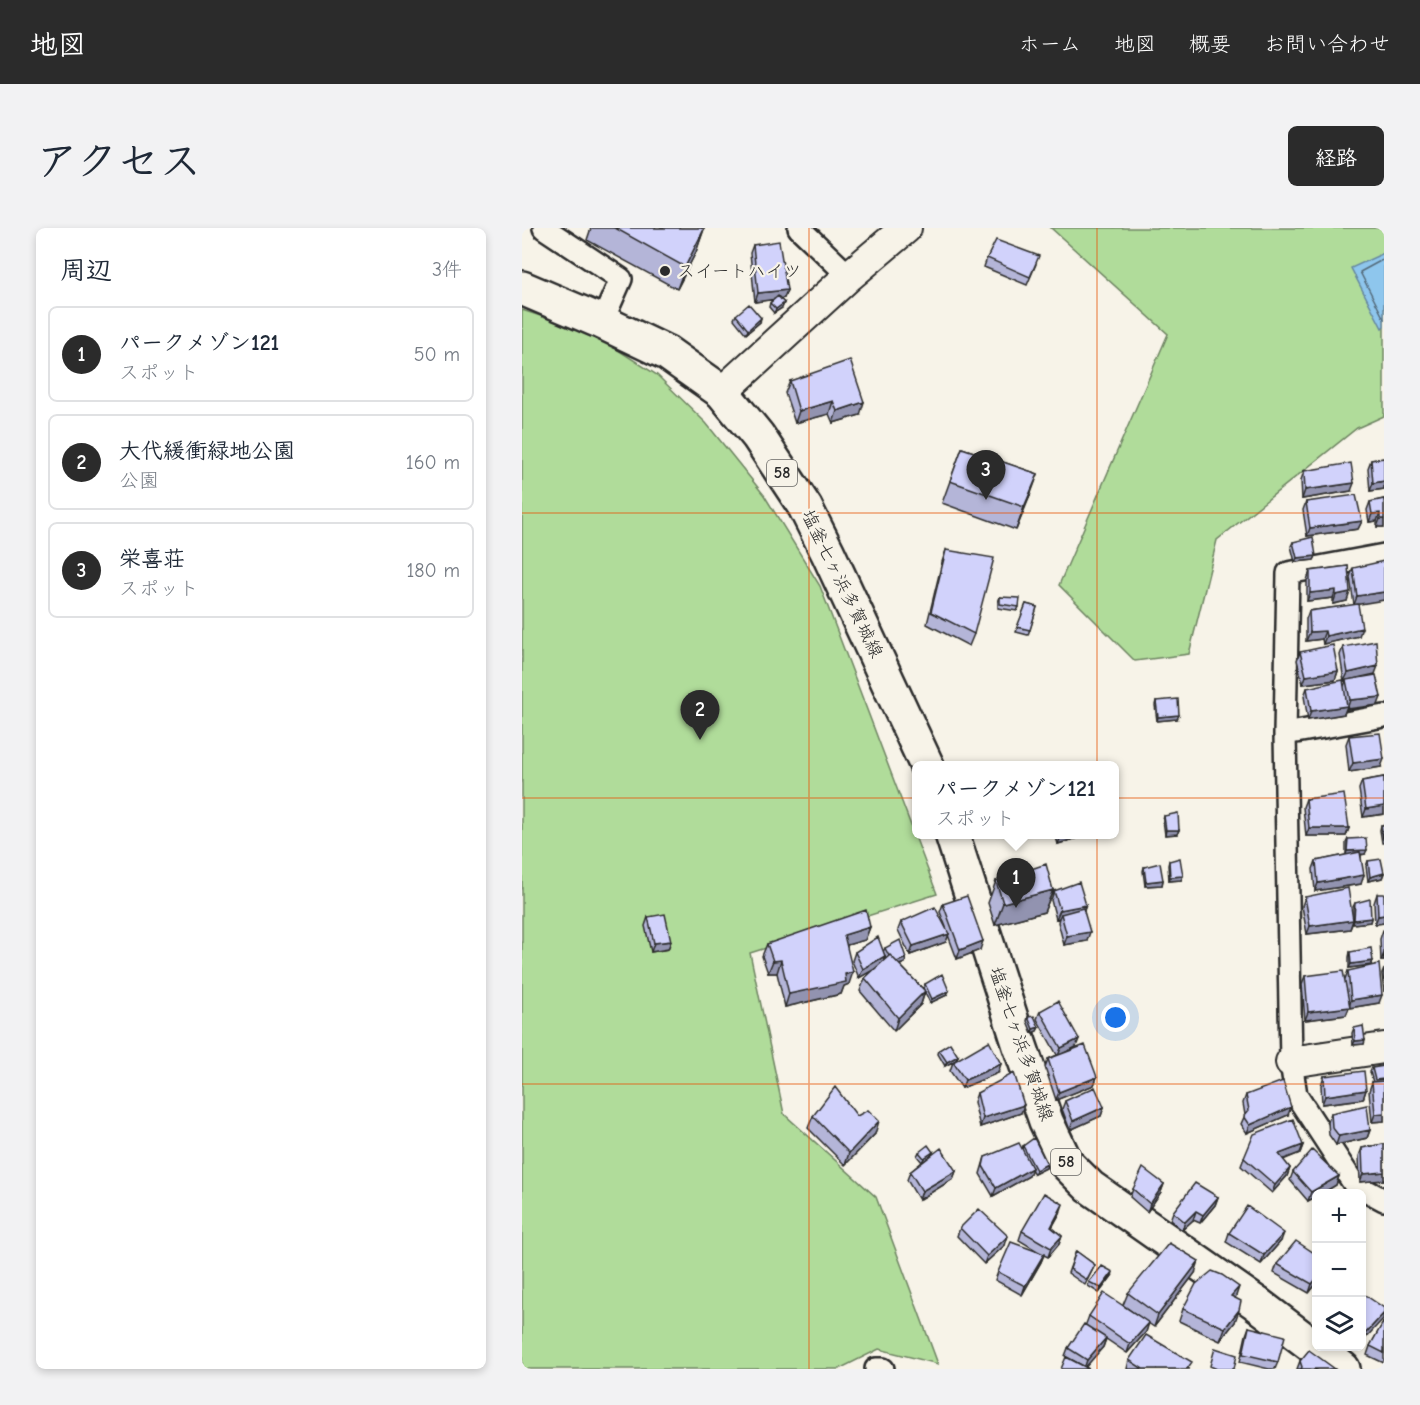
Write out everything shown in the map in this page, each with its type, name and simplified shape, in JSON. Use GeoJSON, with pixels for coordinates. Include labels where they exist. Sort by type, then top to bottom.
{"type":"FeatureCollection","features":[{"type":"Feature","properties":{"kind":"main road","name":"塩釜七ヶ浜多賀城線"},"geometry":{"type":"LineString","coordinates":[[522,288],[667,353],[722,392],[758,436],[805,507],[925,761]]}},
{"type":"Feature","properties":{"kind":"main road","name":"塩釜七ヶ浜多賀城線"},"geometry":{"type":"LineString","coordinates":[[954,839],[1026,1066],[1046,1121],[1066,1163],[1090,1188],[1256,1303],[1343,1369]]}},
{"type":"Feature","properties":{"kind":"street"},"geometry":{"type":"LineString","coordinates":[[544,228],[621,279],[602,322]]}},
{"type":"Feature","properties":{"kind":"street"},"geometry":{"type":"LineString","coordinates":[[799,228],[849,276]]}},
{"type":"Feature","properties":{"kind":"street"},"geometry":{"type":"LineString","coordinates":[[722,392],[849,276],[906,228]]}},
{"type":"Feature","properties":{"kind":"street"},"geometry":{"type":"LineString","coordinates":[[1384,555],[1288,573],[1285,734],[1291,1062],[1296,1095],[1354,1184],[1384,1200]]}},
{"type":"Feature","properties":{"kind":"street"},"geometry":{"type":"LineString","coordinates":[[1285,734],[1384,716]]}},
{"type":"Feature","properties":{"kind":"street"},"geometry":{"type":"LineString","coordinates":[[1291,1062],[1384,1048]]}},
{"type":"Feature","properties":{"kind":"street"},"geometry":{"type":"LineString","coordinates":[[876,1369],[883,1369]]}},
{"type":"Feature","properties":{"kind":"green space"},"geometry":{"type":"Polygon","coordinates":[[[1051,228],[1384,228],[1384,416],[1357,428],[1217,540],[1189,654],[1135,661],[1059,585],[1168,334],[1051,228]]]}},
{"type":"Feature","properties":{"kind":"green space"},"geometry":{"type":"Polygon","coordinates":[[[522,310],[590,332],[657,375],[706,423],[764,495],[820,586],[912,828],[912,839],[916,839],[937,894],[750,953],[784,1114],[876,1197],[938,1364],[879,1349],[839,1369],[522,1369],[522,310]]]}},
{"type":"Feature","properties":{"kind":"water"},"geometry":{"type":"Polygon","coordinates":[[[1384,253],[1384,326],[1382,328],[1351,268],[1384,253]]]}},
{"type":"Feature","properties":{"kind":"building"},"geometry":{"type":"Polygon","coordinates":[[[615,228],[701,228],[704,229],[685,267],[615,228]]]}},
{"type":"Feature","properties":{"kind":"building"},"geometry":{"type":"Polygon","coordinates":[[[996,240],[1039,256],[1030,277],[987,258],[996,240]]]}},
{"type":"Feature","properties":{"kind":"building"},"geometry":{"type":"Polygon","coordinates":[[[779,241],[787,290],[758,293],[753,245],[779,241]]]}},
{"type":"Feature","properties":{"kind":"building"},"geometry":{"type":"Polygon","coordinates":[[[778,296],[784,303],[776,309],[770,303],[778,296]]]}},
{"type":"Feature","properties":{"kind":"building"},"geometry":{"type":"Polygon","coordinates":[[[749,304],[761,318],[748,330],[736,315],[749,304]]]}},
{"type":"Feature","properties":{"kind":"building"},"geometry":{"type":"Polygon","coordinates":[[[850,360],[864,402],[837,411],[833,401],[799,411],[790,381],[850,360]]]}},
{"type":"Feature","properties":{"kind":"building"},"geometry":{"type":"Polygon","coordinates":[[[962,448],[1038,474],[1024,507],[950,481],[962,448]]]}},
{"type":"Feature","properties":{"kind":"building"},"geometry":{"type":"Polygon","coordinates":[[[1384,458],[1384,481],[1373,483],[1371,460],[1384,458]]]}},
{"type":"Feature","properties":{"kind":"building"},"geometry":{"type":"Polygon","coordinates":[[[1351,463],[1354,483],[1305,490],[1304,471],[1351,463]]]}},
{"type":"Feature","properties":{"kind":"building"},"geometry":{"type":"Polygon","coordinates":[[[1356,495],[1362,521],[1310,528],[1306,502],[1356,495]]]}},
{"type":"Feature","properties":{"kind":"building"},"geometry":{"type":"Polygon","coordinates":[[[1384,499],[1384,519],[1380,519],[1380,513],[1372,514],[1370,502],[1384,499]]]}},
{"type":"Feature","properties":{"kind":"building"},"geometry":{"type":"Polygon","coordinates":[[[1313,537],[1316,556],[1297,558],[1293,542],[1313,537]]]}},
{"type":"Feature","properties":{"kind":"building"},"geometry":{"type":"Polygon","coordinates":[[[946,550],[994,558],[974,634],[931,612],[946,550]]]}},
{"type":"Feature","properties":{"kind":"building"},"geometry":{"type":"Polygon","coordinates":[[[1384,561],[1384,592],[1357,596],[1353,568],[1384,561]]]}},
{"type":"Feature","properties":{"kind":"building"},"geometry":{"type":"Polygon","coordinates":[[[1348,566],[1350,592],[1336,595],[1336,590],[1310,593],[1310,571],[1348,566]]]}},
{"type":"Feature","properties":{"kind":"building"},"geometry":{"type":"Polygon","coordinates":[[[1000,597],[1020,598],[1019,607],[1000,604],[1000,597]]]}},
{"type":"Feature","properties":{"kind":"building"},"geometry":{"type":"Polygon","coordinates":[[[1026,604],[1037,607],[1030,630],[1017,627],[1026,604]]]}},
{"type":"Feature","properties":{"kind":"building"},"geometry":{"type":"Polygon","coordinates":[[[1358,604],[1362,628],[1326,636],[1325,631],[1310,632],[1309,611],[1358,604]]]}},
{"type":"Feature","properties":{"kind":"building"},"geometry":{"type":"Polygon","coordinates":[[[1376,641],[1378,666],[1348,673],[1343,647],[1376,641]]]}},
{"type":"Feature","properties":{"kind":"building"},"geometry":{"type":"Polygon","coordinates":[[[1333,645],[1338,671],[1306,676],[1300,652],[1333,645]]]}},
{"type":"Feature","properties":{"kind":"building"},"geometry":{"type":"Polygon","coordinates":[[[1376,675],[1381,697],[1350,700],[1346,680],[1376,675]]]}},
{"type":"Feature","properties":{"kind":"building"},"geometry":{"type":"Polygon","coordinates":[[[1343,680],[1347,706],[1311,711],[1307,688],[1343,680]]]}},
{"type":"Feature","properties":{"kind":"building"},"geometry":{"type":"Polygon","coordinates":[[[1178,699],[1179,715],[1158,717],[1156,701],[1178,699]]]}},
{"type":"Feature","properties":{"kind":"building"},"geometry":{"type":"Polygon","coordinates":[[[1380,733],[1384,759],[1353,763],[1349,736],[1380,733]]]}},
{"type":"Feature","properties":{"kind":"building"},"geometry":{"type":"Polygon","coordinates":[[[1384,777],[1384,806],[1366,809],[1362,781],[1384,777]]]}},
{"type":"Feature","properties":{"kind":"building"},"geometry":{"type":"Polygon","coordinates":[[[1344,794],[1349,828],[1309,828],[1306,799],[1344,794]]]}},
{"type":"Feature","properties":{"kind":"building"},"geometry":{"type":"Polygon","coordinates":[[[1178,813],[1179,830],[1166,830],[1164,816],[1178,813]]]}},
{"type":"Feature","properties":{"kind":"building"},"geometry":{"type":"Polygon","coordinates":[[[1381,825],[1384,825],[1383,839],[1381,825]]]}},
{"type":"Feature","properties":{"kind":"building"},"geometry":{"type":"Polygon","coordinates":[[[1366,838],[1367,850],[1347,851],[1348,839],[1366,838]]]}},
{"type":"Feature","properties":{"kind":"building"},"geometry":{"type":"Polygon","coordinates":[[[1360,852],[1364,875],[1318,883],[1316,861],[1360,852]]]}},
{"type":"Feature","properties":{"kind":"building"},"geometry":{"type":"Polygon","coordinates":[[[1180,858],[1183,876],[1170,877],[1169,861],[1180,858]]]}},
{"type":"Feature","properties":{"kind":"building"},"geometry":{"type":"Polygon","coordinates":[[[1381,859],[1384,873],[1370,877],[1368,861],[1381,859]]]}},
{"type":"Feature","properties":{"kind":"building"},"geometry":{"type":"Polygon","coordinates":[[[1160,863],[1163,880],[1146,882],[1144,867],[1160,863]]]}},
{"type":"Feature","properties":{"kind":"building"},"geometry":{"type":"Polygon","coordinates":[[[1046,864],[1053,890],[1003,903],[996,881],[1046,864]]]}},
{"type":"Feature","properties":{"kind":"building"},"geometry":{"type":"Polygon","coordinates":[[[1079,882],[1086,905],[1060,910],[1054,891],[1079,882]]]}},
{"type":"Feature","properties":{"kind":"building"},"geometry":{"type":"Polygon","coordinates":[[[1348,888],[1353,920],[1310,926],[1305,897],[1348,888]]]}},
{"type":"Feature","properties":{"kind":"building"},"geometry":{"type":"Polygon","coordinates":[[[1377,894],[1384,894],[1384,915],[1378,916],[1377,894]]]}},
{"type":"Feature","properties":{"kind":"building"},"geometry":{"type":"Polygon","coordinates":[[[967,896],[983,941],[960,950],[943,904],[967,896]]]}},
{"type":"Feature","properties":{"kind":"building"},"geometry":{"type":"Polygon","coordinates":[[[1370,899],[1371,918],[1354,920],[1355,903],[1370,899]]]}},
{"type":"Feature","properties":{"kind":"building"},"geometry":{"type":"Polygon","coordinates":[[[935,907],[949,934],[913,946],[901,922],[935,907]]]}},
{"type":"Feature","properties":{"kind":"building"},"geometry":{"type":"Polygon","coordinates":[[[1083,908],[1090,932],[1067,936],[1061,914],[1083,908]]]}},
{"type":"Feature","properties":{"kind":"building"},"geometry":{"type":"Polygon","coordinates":[[[866,910],[870,927],[844,935],[853,972],[845,974],[846,982],[789,994],[781,960],[773,961],[767,944],[866,910]]]}},
{"type":"Feature","properties":{"kind":"building"},"geometry":{"type":"Polygon","coordinates":[[[665,914],[671,941],[654,943],[648,917],[665,914]]]}},
{"type":"Feature","properties":{"kind":"building"},"geometry":{"type":"Polygon","coordinates":[[[878,937],[885,956],[863,969],[855,952],[878,937]]]}},
{"type":"Feature","properties":{"kind":"building"},"geometry":{"type":"Polygon","coordinates":[[[900,940],[906,958],[897,962],[889,956],[885,948],[900,940]]]}},
{"type":"Feature","properties":{"kind":"building"},"geometry":{"type":"Polygon","coordinates":[[[1371,948],[1373,961],[1351,964],[1350,952],[1371,948]]]}},
{"type":"Feature","properties":{"kind":"building"},"geometry":{"type":"Polygon","coordinates":[[[890,955],[925,991],[898,1018],[865,978],[890,955]]]}},
{"type":"Feature","properties":{"kind":"building"},"geometry":{"type":"Polygon","coordinates":[[[1379,964],[1382,995],[1351,1000],[1348,971],[1379,964]]]}},
{"type":"Feature","properties":{"kind":"building"},"geometry":{"type":"Polygon","coordinates":[[[1343,971],[1350,1007],[1308,1012],[1305,976],[1343,971]]]}},
{"type":"Feature","properties":{"kind":"building"},"geometry":{"type":"Polygon","coordinates":[[[942,974],[949,991],[932,999],[925,984],[942,974]]]}},
{"type":"Feature","properties":{"kind":"building"},"geometry":{"type":"Polygon","coordinates":[[[1058,1001],[1079,1039],[1061,1048],[1040,1011],[1058,1001]]]}},
{"type":"Feature","properties":{"kind":"building"},"geometry":{"type":"Polygon","coordinates":[[[1034,1016],[1039,1027],[1033,1029],[1028,1017],[1034,1016]]]}},
{"type":"Feature","properties":{"kind":"building"},"geometry":{"type":"Polygon","coordinates":[[[1363,1026],[1365,1040],[1355,1041],[1354,1028],[1363,1026]]]}},
{"type":"Feature","properties":{"kind":"building"},"geometry":{"type":"Polygon","coordinates":[[[989,1041],[1001,1064],[965,1080],[953,1062],[989,1041]]]}},
{"type":"Feature","properties":{"kind":"building"},"geometry":{"type":"Polygon","coordinates":[[[950,1043],[958,1056],[947,1062],[939,1050],[950,1043]]]}},
{"type":"Feature","properties":{"kind":"building"},"geometry":{"type":"Polygon","coordinates":[[[1085,1045],[1097,1077],[1059,1092],[1048,1059],[1085,1045]]]}},
{"type":"Feature","properties":{"kind":"building"},"geometry":{"type":"Polygon","coordinates":[[[1384,1066],[1384,1079],[1375,1080],[1372,1068],[1384,1066]]]}},
{"type":"Feature","properties":{"kind":"building"},"geometry":{"type":"Polygon","coordinates":[[[1364,1071],[1366,1090],[1325,1096],[1324,1076],[1364,1071]]]}},
{"type":"Feature","properties":{"kind":"building"},"geometry":{"type":"Polygon","coordinates":[[[1014,1073],[1024,1105],[983,1118],[977,1093],[1014,1073]]]}},
{"type":"Feature","properties":{"kind":"building"},"geometry":{"type":"Polygon","coordinates":[[[1283,1081],[1291,1107],[1250,1125],[1244,1116],[1249,1110],[1246,1095],[1283,1081]]]}},
{"type":"Feature","properties":{"kind":"building"},"geometry":{"type":"Polygon","coordinates":[[[1384,1081],[1384,1113],[1375,1114],[1372,1082],[1384,1081]]]}},
{"type":"Feature","properties":{"kind":"building"},"geometry":{"type":"Polygon","coordinates":[[[835,1087],[857,1116],[868,1110],[879,1121],[849,1153],[813,1116],[835,1087]]]}},
{"type":"Feature","properties":{"kind":"building"},"geometry":{"type":"Polygon","coordinates":[[[1095,1087],[1104,1107],[1073,1121],[1065,1101],[1095,1087]]]}},
{"type":"Feature","properties":{"kind":"building"},"geometry":{"type":"Polygon","coordinates":[[[1367,1105],[1370,1130],[1339,1136],[1332,1127],[1331,1113],[1367,1105]]]}},
{"type":"Feature","properties":{"kind":"building"},"geometry":{"type":"Polygon","coordinates":[[[1293,1119],[1303,1145],[1279,1154],[1290,1168],[1275,1185],[1244,1158],[1254,1134],[1293,1119]]]}},
{"type":"Feature","properties":{"kind":"building"},"geometry":{"type":"Polygon","coordinates":[[[1034,1138],[1047,1164],[1036,1170],[1023,1146],[1034,1138]]]}},
{"type":"Feature","properties":{"kind":"building"},"geometry":{"type":"Polygon","coordinates":[[[1019,1143],[1032,1168],[996,1188],[983,1166],[985,1157],[1019,1143]]]}},
{"type":"Feature","properties":{"kind":"building"},"geometry":{"type":"Polygon","coordinates":[[[1384,1144],[1384,1172],[1363,1174],[1362,1148],[1384,1144]]]}},
{"type":"Feature","properties":{"kind":"building"},"geometry":{"type":"Polygon","coordinates":[[[928,1145],[933,1152],[924,1158],[919,1152],[928,1145]]]}},
{"type":"Feature","properties":{"kind":"building"},"geometry":{"type":"Polygon","coordinates":[[[941,1148],[956,1171],[922,1191],[910,1172],[941,1148]]]}},
{"type":"Feature","properties":{"kind":"building"},"geometry":{"type":"Polygon","coordinates":[[[1312,1150],[1339,1176],[1316,1189],[1312,1189],[1311,1192],[1293,1172],[1312,1150]]]}},
{"type":"Feature","properties":{"kind":"building"},"geometry":{"type":"Polygon","coordinates":[[[1143,1168],[1164,1184],[1150,1204],[1133,1189],[1143,1168]]]}},
{"type":"Feature","properties":{"kind":"building"},"geometry":{"type":"Polygon","coordinates":[[[1195,1183],[1218,1197],[1203,1215],[1196,1211],[1185,1222],[1173,1212],[1195,1183]]]}},
{"type":"Feature","properties":{"kind":"building"},"geometry":{"type":"Polygon","coordinates":[[[1044,1193],[1063,1204],[1051,1227],[1062,1236],[1051,1248],[1022,1231],[1044,1193]]]}},
{"type":"Feature","properties":{"kind":"building"},"geometry":{"type":"Polygon","coordinates":[[[1247,1206],[1284,1233],[1264,1255],[1229,1233],[1247,1206]]]}},
{"type":"Feature","properties":{"kind":"building"},"geometry":{"type":"Polygon","coordinates":[[[979,1209],[1008,1236],[987,1256],[960,1228],[979,1209]]]}},
{"type":"Feature","properties":{"kind":"building"},"geometry":{"type":"Polygon","coordinates":[[[1296,1241],[1312,1252],[1312,1284],[1277,1264],[1296,1241]]]}},
{"type":"Feature","properties":{"kind":"building"},"geometry":{"type":"Polygon","coordinates":[[[1011,1242],[1044,1254],[1025,1286],[998,1272],[1011,1242]]]}},
{"type":"Feature","properties":{"kind":"building"},"geometry":{"type":"Polygon","coordinates":[[[1169,1243],[1199,1261],[1158,1315],[1128,1293],[1169,1243]]]}},
{"type":"Feature","properties":{"kind":"building"},"geometry":{"type":"Polygon","coordinates":[[[1076,1251],[1095,1265],[1087,1280],[1070,1269],[1076,1251]]]}},
{"type":"Feature","properties":{"kind":"building"},"geometry":{"type":"Polygon","coordinates":[[[1102,1266],[1113,1272],[1101,1288],[1089,1282],[1102,1266]]]}},
{"type":"Feature","properties":{"kind":"building"},"geometry":{"type":"Polygon","coordinates":[[[1212,1271],[1239,1287],[1231,1296],[1241,1301],[1239,1310],[1225,1328],[1183,1309],[1196,1284],[1212,1271]]]}},
{"type":"Feature","properties":{"kind":"building"},"geometry":{"type":"Polygon","coordinates":[[[1104,1293],[1149,1323],[1130,1344],[1089,1316],[1104,1293]]]}},
{"type":"Feature","properties":{"kind":"building"},"geometry":{"type":"Polygon","coordinates":[[[1366,1296],[1384,1308],[1384,1313],[1366,1333],[1366,1296]]]}},
{"type":"Feature","properties":{"kind":"building"},"geometry":{"type":"Polygon","coordinates":[[[1384,1321],[1384,1353],[1370,1346],[1384,1321]]]}},
{"type":"Feature","properties":{"kind":"building"},"geometry":{"type":"Polygon","coordinates":[[[1084,1324],[1106,1338],[1087,1360],[1068,1348],[1084,1324]]]}},
{"type":"Feature","properties":{"kind":"building"},"geometry":{"type":"Polygon","coordinates":[[[1249,1327],[1285,1336],[1278,1362],[1243,1354],[1249,1327]]]}},
{"type":"Feature","properties":{"kind":"building"},"geometry":{"type":"Polygon","coordinates":[[[1146,1335],[1192,1362],[1187,1369],[1143,1369],[1129,1360],[1146,1335]]]}},
{"type":"Feature","properties":{"kind":"building"},"geometry":{"type":"Polygon","coordinates":[[[1215,1348],[1237,1355],[1234,1369],[1217,1369],[1210,1366],[1215,1348]]]}},
{"type":"Feature","properties":{"kind":"building"},"geometry":{"type":"Polygon","coordinates":[[[1309,1350],[1335,1369],[1301,1369],[1300,1361],[1309,1350]]]}},
{"type":"Feature","properties":{"kind":"building"},"geometry":{"type":"Polygon","coordinates":[[[1066,1357],[1089,1369],[1061,1369],[1066,1357]]]}},
{"type":"Feature","properties":{"kind":"place","name":"スイートハイツ"},"geometry":{"type":"Point","coordinates":[665,271]}},
{"type":"Feature","properties":{"kind":"place","name":"栄喜荘"},"geometry":{"type":"Point","coordinates":[986,500]}},
{"type":"Feature","properties":{"kind":"place","name":"大代緩衝緑地公園"},"geometry":{"type":"Point","coordinates":[700,740]}},
{"type":"Feature","properties":{"kind":"place","name":"パークメゾン121"},"geometry":{"type":"Point","coordinates":[1016,908]}}]}
